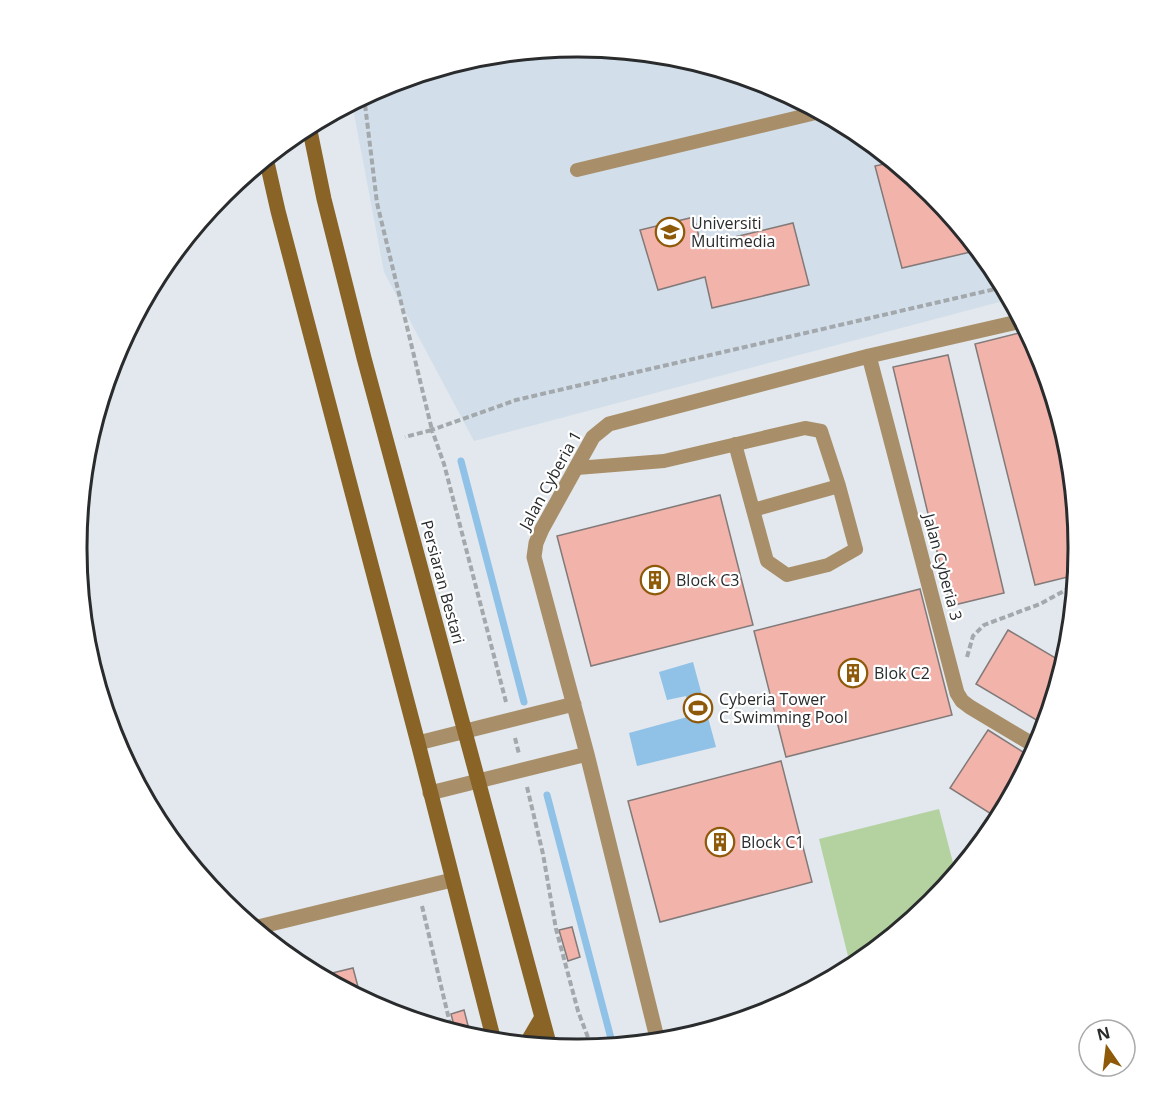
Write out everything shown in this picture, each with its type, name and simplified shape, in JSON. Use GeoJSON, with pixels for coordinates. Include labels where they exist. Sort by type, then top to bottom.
{"type":"FeatureCollection","features":[{"type":"Feature","properties":{"kind":"main road","name":"Persiaran Bestari"},"geometry":{"type":"LineString","coordinates":[[311,136],[324,199],[386,442],[548,1038]]}},
{"type":"Feature","properties":{"kind":"main road"},"geometry":{"type":"LineString","coordinates":[[267,168],[492,1032]]}},
{"type":"Feature","properties":{"kind":"main road"},"geometry":{"type":"LineString","coordinates":[[530,1037],[542,1017]]}},
{"type":"Feature","properties":{"kind":"street","name":"Jalan Cyberia 1"},"geometry":{"type":"LineString","coordinates":[[656,1033],[587,754],[534,557],[536,543],[542,530],[593,437],[609,424],[869,356],[1014,323]]}},
{"type":"Feature","properties":{"kind":"street","name":"Jalan Cyberia 3"},"geometry":{"type":"LineString","coordinates":[[869,356],[957,693],[962,702],[1028,742]]}},
{"type":"Feature","properties":{"kind":"street"},"geometry":{"type":"LineString","coordinates":[[418,743],[574,704]]}},
{"type":"Feature","properties":{"kind":"street"},"geometry":{"type":"LineString","coordinates":[[430,793],[587,754]]}},
{"type":"Feature","properties":{"kind":"street"},"geometry":{"type":"LineString","coordinates":[[264,926],[452,880]]}},
{"type":"Feature","properties":{"kind":"lane"},"geometry":{"type":"LineString","coordinates":[[577,170],[808,115]]}},
{"type":"Feature","properties":{"kind":"lane"},"geometry":{"type":"LineString","coordinates":[[577,468],[664,461],[735,444],[805,428],[820,431],[839,486],[856,549],[828,565],[787,575],[767,561],[735,444]]}},
{"type":"Feature","properties":{"kind":"lane"},"geometry":{"type":"LineString","coordinates":[[753,510],[839,486]]}},
{"type":"Feature","properties":{"kind":"path"},"geometry":{"type":"LineString","coordinates":[[365,106],[376,203],[432,430],[386,442]]}},
{"type":"Feature","properties":{"kind":"path"},"geometry":{"type":"LineString","coordinates":[[967,659],[973,636],[984,625],[1040,604],[1066,590]]}},
{"type":"Feature","properties":{"kind":"path"},"geometry":{"type":"LineString","coordinates":[[523,770],[543,854],[556,929],[578,1011],[588,1039]]}},
{"type":"Feature","properties":{"kind":"path"},"geometry":{"type":"LineString","coordinates":[[417,888],[450,1022]]}},
{"type":"Feature","properties":{"kind":"shaded area","name":"Universiti Multimedia"},"geometry":{"type":"Polygon","coordinates":[[[545,58],[610,58],[673,66],[735,83],[765,94],[823,123],[876,158],[925,201],[967,249],[1002,301],[474,441],[384,272],[354,111],[420,83],[482,66],[545,58]]]}},
{"type":"Feature","properties":{"kind":"green space"},"geometry":{"type":"Polygon","coordinates":[[[939,809],[953,864],[901,917],[876,938],[848,956],[819,839],[939,809]]]}},
{"type":"Feature","properties":{"kind":"water","name":"Cyberia Tower C Swimming Pool"},"geometry":{"type":"Polygon","coordinates":[[[693,662],[716,747],[637,766],[629,733],[691,716],[686,696],[667,700],[659,672],[693,662]]]}},
{"type":"Feature","properties":{"kind":"building"},"geometry":{"type":"Polygon","coordinates":[[[883,164],[901,179],[947,224],[969,252],[902,268],[875,166],[883,164]]]}},
{"type":"Feature","properties":{"kind":"building"},"geometry":{"type":"Polygon","coordinates":[[[694,217],[701,245],[793,223],[809,285],[712,308],[705,277],[658,290],[640,230],[694,217]]]}},
{"type":"Feature","properties":{"kind":"building"},"geometry":{"type":"Polygon","coordinates":[[[1019,333],[1031,360],[1052,421],[1059,452],[1067,516],[1067,577],[1035,585],[975,344],[1019,333]]]}},
{"type":"Feature","properties":{"kind":"building"},"geometry":{"type":"Polygon","coordinates":[[[948,355],[1004,593],[950,606],[893,367],[948,355]]]}},
{"type":"Feature","properties":{"kind":"building","name":"Block C3"},"geometry":{"type":"Polygon","coordinates":[[[720,495],[753,625],[591,666],[557,536],[720,495]]]}},
{"type":"Feature","properties":{"kind":"building","name":"Blok C2"},"geometry":{"type":"Polygon","coordinates":[[[920,589],[952,715],[786,757],[754,631],[920,589]]]}},
{"type":"Feature","properties":{"kind":"building"},"geometry":{"type":"Polygon","coordinates":[[[1008,630],[1056,658],[1037,720],[976,684],[1008,630]]]}},
{"type":"Feature","properties":{"kind":"building"},"geometry":{"type":"Polygon","coordinates":[[[988,730],[1024,752],[991,814],[950,788],[988,730]]]}},
{"type":"Feature","properties":{"kind":"building","name":"Block C1"},"geometry":{"type":"Polygon","coordinates":[[[781,761],[812,882],[660,922],[628,801],[781,761]]]}},
{"type":"Feature","properties":{"kind":"building"},"geometry":{"type":"Polygon","coordinates":[[[572,927],[580,957],[568,961],[559,930],[572,927]]]}},
{"type":"Feature","properties":{"kind":"building"},"geometry":{"type":"Polygon","coordinates":[[[353,968],[358,987],[332,973],[353,968]]]}},
{"type":"Feature","properties":{"kind":"building"},"geometry":{"type":"Polygon","coordinates":[[[464,1010],[468,1027],[453,1023],[451,1014],[464,1010]]]}},
{"type":"Feature","properties":{"kind":"waterway"},"geometry":{"type":"LineString","coordinates":[[461,461],[524,702]]}},
{"type":"Feature","properties":{"kind":"waterway"},"geometry":{"type":"LineString","coordinates":[[547,795],[611,1038]]}},
{"type":"Feature","properties":{"kind":"place","name":"Universiti Multimedia"},"geometry":{"type":"Point","coordinates":[670,232]}},
{"type":"Feature","properties":{"kind":"place","name":"Block C3"},"geometry":{"type":"Point","coordinates":[655,580]}},
{"type":"Feature","properties":{"kind":"place","name":"Blok C2"},"geometry":{"type":"Point","coordinates":[853,673]}},
{"type":"Feature","properties":{"kind":"place","name":"Cyberia Tower C Swimming Pool"},"geometry":{"type":"Point","coordinates":[698,708]}},
{"type":"Feature","properties":{"kind":"place","name":"Block C1"},"geometry":{"type":"Point","coordinates":[720,842]}}]}
